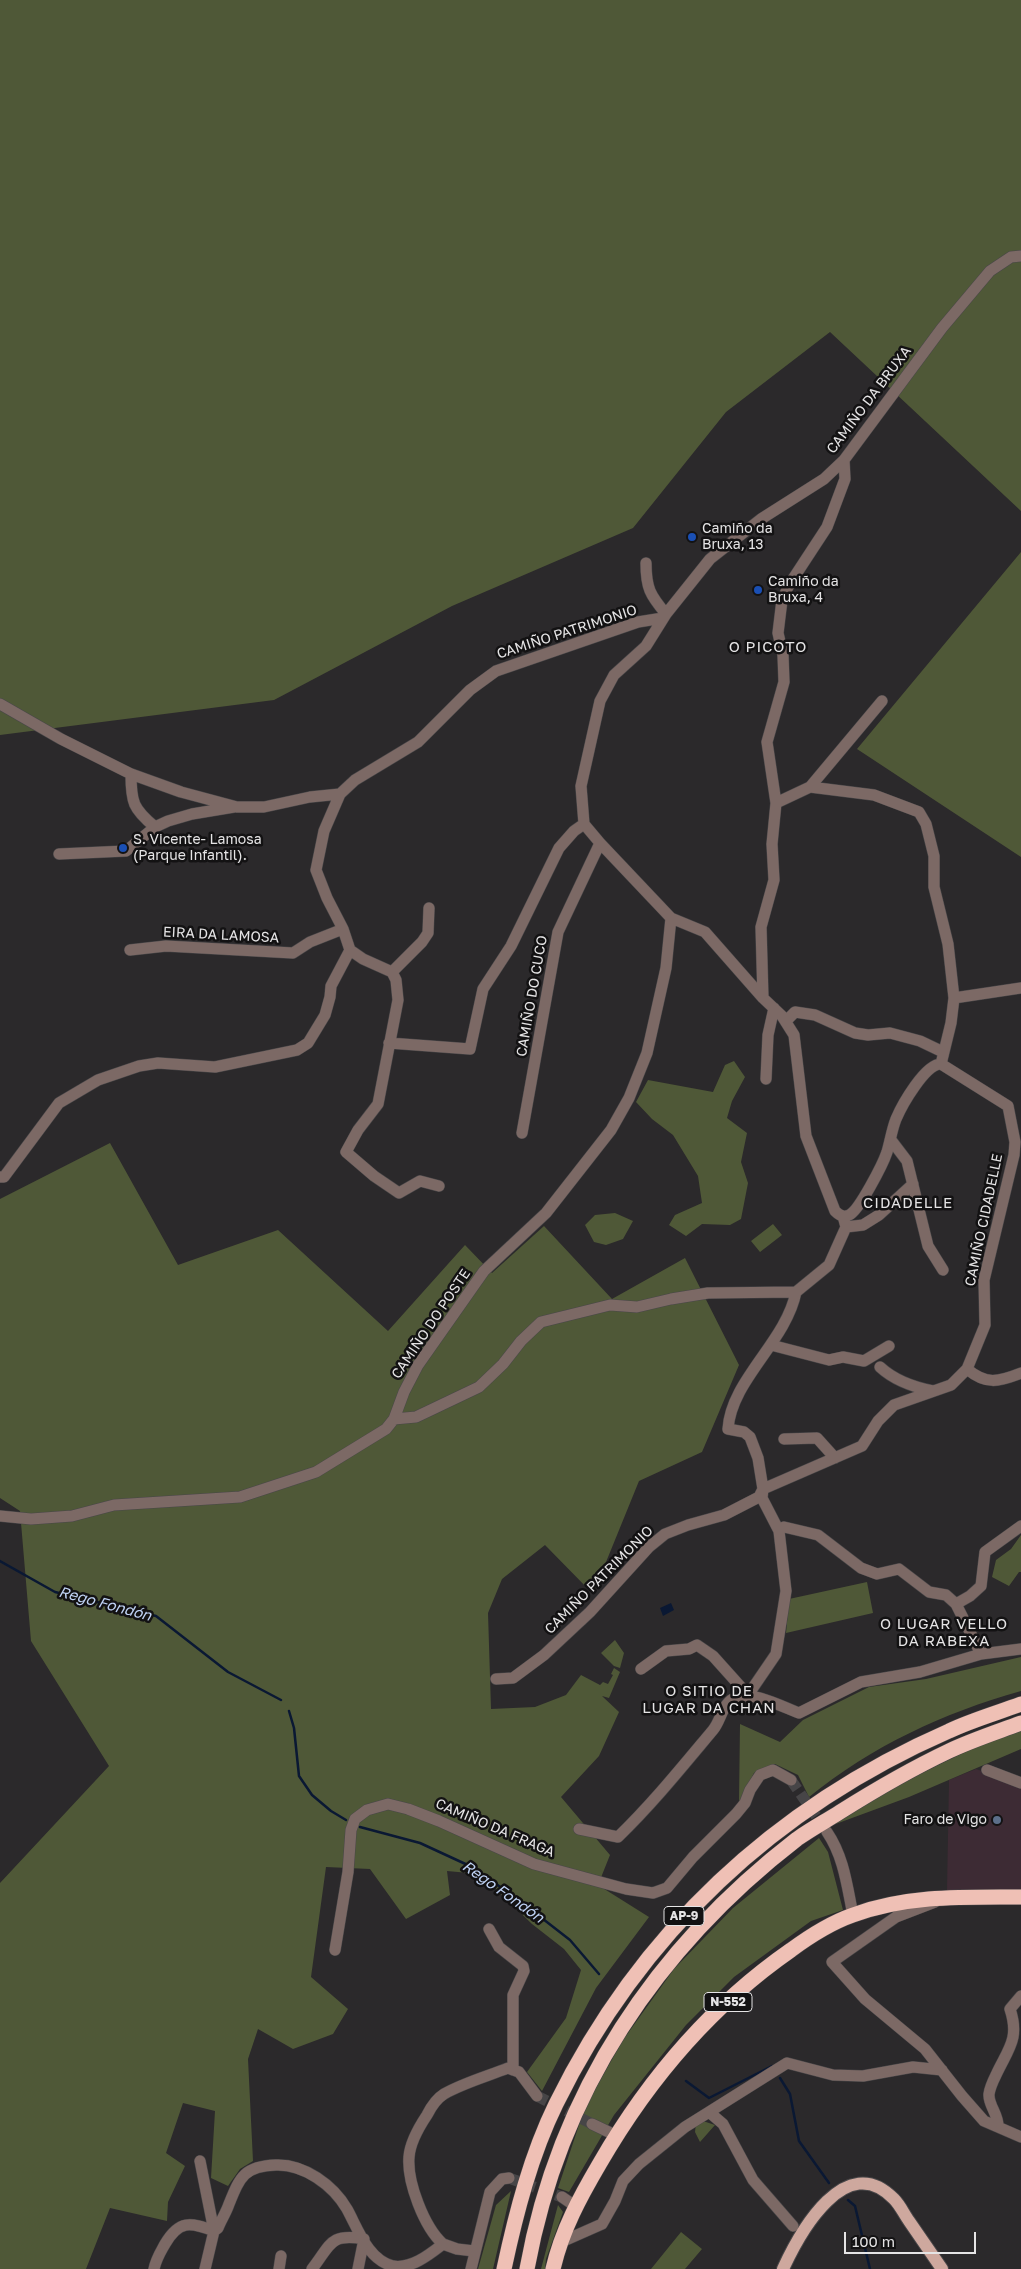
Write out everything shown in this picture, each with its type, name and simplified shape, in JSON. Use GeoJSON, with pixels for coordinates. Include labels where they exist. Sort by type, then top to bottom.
{"type":"FeatureCollection","features":[{"type":"Feature","properties":{"kind":"highway","name":"AP-9"},"geometry":{"type":"LineString","coordinates":[[504,2269],[515,2219],[540,2142],[556,2105],[595,2031],[605,2016],[642,1964],[697,1902],[756,1848],[820,1802],[887,1761],[940,1735],[1021,1704]]}},
{"type":"Feature","properties":{"kind":"highway","name":"AP-9"},"geometry":{"type":"LineString","coordinates":[[527,2269],[534,2234],[553,2166],[583,2095],[617,2032],[670,1960],[726,1900],[798,1838],[877,1789],[950,1750],[1021,1723]]}},
{"type":"Feature","properties":{"kind":"highway","name":"N-552"},"geometry":{"type":"LineString","coordinates":[[552,2269],[559,2243],[575,2206],[615,2135],[644,2093],[678,2052],[731,1998],[778,1959],[821,1929],[853,1915],[897,1902],[944,1898],[1021,1897]]}},
{"type":"Feature","properties":{"kind":"main road"},"geometry":{"type":"LineString","coordinates":[[783,2269],[793,2247],[818,2211],[838,2190],[853,2184],[874,2184],[894,2198],[942,2269]]}},
{"type":"Feature","properties":{"kind":"street","name":"CAMIÑO DA BRUXA"},"geometry":{"type":"LineString","coordinates":[[665,616],[710,559],[761,520],[824,479],[844,460],[942,328],[990,271],[1011,257],[1021,256]]}},
{"type":"Feature","properties":{"kind":"street"},"geometry":{"type":"LineString","coordinates":[[763,998],[761,927],[774,880],[772,844],[776,802],[767,742],[784,682],[783,655],[778,633],[782,600],[789,585],[827,527],[845,479],[844,460]]}},
{"type":"Feature","properties":{"kind":"street"},"geometry":{"type":"LineString","coordinates":[[646,563],[646,582],[651,597],[665,616],[646,646],[614,675],[600,702],[581,786],[584,824],[671,918],[705,932],[763,998],[786,1021],[794,1035],[806,1136],[836,1211],[845,1222],[863,1225],[879,1215],[912,1184]]}},
{"type":"Feature","properties":{"kind":"street","name":"CAMIÑO PATRIMONIO"},"geometry":{"type":"LineString","coordinates":[[343,930],[326,898],[316,870],[324,831],[340,794],[355,780],[418,742],[470,690],[496,671],[638,622],[665,616]]}},
{"type":"Feature","properties":{"kind":"street"},"geometry":{"type":"LineString","coordinates":[[776,802],[810,787],[882,701]]}},
{"type":"Feature","properties":{"kind":"street"},"geometry":{"type":"LineString","coordinates":[[0,704],[61,739],[131,774],[181,792],[237,806],[264,807],[310,797],[340,794]]}},
{"type":"Feature","properties":{"kind":"street"},"geometry":{"type":"LineString","coordinates":[[131,774],[131,797],[138,813],[155,827]]}},
{"type":"Feature","properties":{"kind":"street"},"geometry":{"type":"LineString","coordinates":[[748,1695],[776,1654],[786,1591],[778,1531],[762,1498],[763,1489],[758,1458],[750,1437],[744,1432],[728,1429],[729,1417],[735,1401],[771,1345],[793,1304],[796,1292],[829,1265],[845,1222],[863,1198],[879,1170],[891,1140],[896,1120],[914,1087],[933,1067],[941,1064],[951,1023],[954,998],[948,944],[934,887],[934,856],[926,824],[919,812],[874,795],[810,787]]}},
{"type":"Feature","properties":{"kind":"street"},"geometry":{"type":"LineString","coordinates":[[59,854],[126,851],[155,827],[192,814],[237,806]]}},
{"type":"Feature","properties":{"kind":"street"},"geometry":{"type":"LineString","coordinates":[[389,1043],[470,1049],[483,989],[511,946],[559,848],[574,831],[584,824]]}},
{"type":"Feature","properties":{"kind":"street","name":"CAMIÑO DO CUCO"},"geometry":{"type":"LineString","coordinates":[[522,1133],[558,932],[600,843]]}},
{"type":"Feature","properties":{"kind":"street"},"geometry":{"type":"LineString","coordinates":[[392,972],[422,942],[428,933],[429,908]]}},
{"type":"Feature","properties":{"kind":"street","name":"CAMIÑO DO POSTE"},"geometry":{"type":"LineString","coordinates":[[0,1516],[31,1519],[72,1516],[114,1505],[240,1497],[316,1472],[386,1429],[394,1419],[404,1392],[418,1365],[484,1272],[546,1213],[611,1130],[629,1098],[647,1053],[666,968],[671,918]]}},
{"type":"Feature","properties":{"kind":"street"},"geometry":{"type":"LineString","coordinates":[[343,930],[350,950],[363,959],[392,972],[396,980],[398,1000],[395,1022],[389,1043],[385,1078],[378,1104],[358,1130],[346,1152],[374,1176],[399,1193],[420,1181],[439,1186]]}},
{"type":"Feature","properties":{"kind":"street","name":"EIRA DA LAMOSA"},"geometry":{"type":"LineString","coordinates":[[130,950],[166,946],[293,953],[310,942],[343,930]]}},
{"type":"Feature","properties":{"kind":"street"},"geometry":{"type":"LineString","coordinates":[[0,1177],[4,1177],[59,1103],[98,1080],[139,1066],[158,1063],[215,1067],[297,1050],[308,1043],[326,1015],[331,986],[350,950]]}},
{"type":"Feature","properties":{"kind":"street"},"geometry":{"type":"LineString","coordinates":[[954,998],[1021,988]]}},
{"type":"Feature","properties":{"kind":"street"},"geometry":{"type":"LineString","coordinates":[[766,1079],[769,1026],[774,1008]]}},
{"type":"Feature","properties":{"kind":"street"},"geometry":{"type":"LineString","coordinates":[[786,1021],[795,1012],[815,1015],[855,1033],[868,1035],[890,1033],[920,1041],[943,1052]]}},
{"type":"Feature","properties":{"kind":"street","name":"CAMIÑO CIDADELLE"},"geometry":{"type":"LineString","coordinates":[[941,1064],[1008,1106],[1016,1130],[1014,1155],[984,1280],[985,1325],[967,1369]]}},
{"type":"Feature","properties":{"kind":"street"},"geometry":{"type":"LineString","coordinates":[[891,1140],[907,1161],[928,1246],[943,1270]]}},
{"type":"Feature","properties":{"kind":"street"},"geometry":{"type":"LineString","coordinates":[[394,1419],[416,1417],[479,1388],[503,1364],[521,1341],[541,1322],[610,1306],[638,1308],[671,1299],[708,1293],[796,1292]]}},
{"type":"Feature","properties":{"kind":"street"},"geometry":{"type":"LineString","coordinates":[[771,1345],[829,1360],[843,1357],[864,1361],[889,1346]]}},
{"type":"Feature","properties":{"kind":"street"},"geometry":{"type":"LineString","coordinates":[[880,1366],[889,1375],[904,1383],[933,1391]]}},
{"type":"Feature","properties":{"kind":"street"},"geometry":{"type":"LineString","coordinates":[[967,1369],[978,1378],[995,1382],[1021,1373]]}},
{"type":"Feature","properties":{"kind":"street","name":"CAMIÑO PATRIMONIO"},"geometry":{"type":"LineString","coordinates":[[496,1679],[512,1678],[544,1655],[590,1612],[649,1547],[665,1534],[688,1524],[724,1515],[759,1497],[763,1489],[862,1446],[878,1421],[894,1405],[951,1385],[967,1369]]}},
{"type":"Feature","properties":{"kind":"street"},"geometry":{"type":"LineString","coordinates":[[784,1439],[816,1438],[835,1458]]}},
{"type":"Feature","properties":{"kind":"street"},"geometry":{"type":"LineString","coordinates":[[956,1604],[970,1596],[981,1586],[985,1552],[1021,1526]]}},
{"type":"Feature","properties":{"kind":"street"},"geometry":{"type":"LineString","coordinates":[[784,1527],[818,1535],[862,1568],[877,1574],[899,1569],[929,1592],[946,1595],[956,1604],[981,1654]]}},
{"type":"Feature","properties":{"kind":"street"},"geometry":{"type":"LineString","coordinates":[[641,1669],[666,1651],[689,1649],[697,1645],[713,1656],[748,1695]]}},
{"type":"Feature","properties":{"kind":"street"},"geometry":{"type":"LineString","coordinates":[[579,1829],[618,1837],[651,1805],[712,1731],[725,1706],[735,1697],[748,1695],[799,1713],[861,1682],[920,1672],[981,1654],[1021,1649]]}},
{"type":"Feature","properties":{"kind":"street","name":"CAMIÑO DA FRAGA"},"geometry":{"type":"LineString","coordinates":[[336,1950],[348,1872],[351,1830],[355,1819],[367,1810],[388,1804],[408,1809],[440,1820],[478,1840],[534,1864],[626,1889],[653,1893],[667,1888],[692,1857],[736,1814],[745,1803],[750,1790],[760,1775],[773,1770],[791,1780]]}},
{"type":"Feature","properties":{"kind":"street"},"geometry":{"type":"LineString","coordinates":[[987,1770],[1021,1783]]}},
{"type":"Feature","properties":{"kind":"street"},"geometry":{"type":"LineString","coordinates":[[828,1832],[836,1845],[842,1863],[853,1915]]}},
{"type":"Feature","properties":{"kind":"street"},"geometry":{"type":"LineString","coordinates":[[944,1898],[896,1917],[832,1962],[865,1999],[926,2049],[984,2121],[1021,2137]]}},
{"type":"Feature","properties":{"kind":"street"},"geometry":{"type":"LineString","coordinates":[[489,1929],[499,1947],[523,1966],[524,1971],[513,1995],[513,2070]]}},
{"type":"Feature","properties":{"kind":"street"},"geometry":{"type":"LineString","coordinates":[[998,2127],[998,2119],[988,2096],[1015,2036],[1015,2023],[1010,2009],[1021,1996]]}},
{"type":"Feature","properties":{"kind":"street"},"geometry":{"type":"LineString","coordinates":[[559,2243],[602,2224],[615,2201],[623,2181],[640,2164],[685,2127],[787,2063],[843,2076],[863,2076],[913,2067],[942,2070]]}},
{"type":"Feature","properties":{"kind":"street"},"geometry":{"type":"LineString","coordinates":[[474,2250],[457,2249],[444,2244],[435,2236],[425,2222],[410,2174],[409,2156],[418,2128],[434,2104],[444,2095],[508,2068],[519,2072],[537,2096]]}},
{"type":"Feature","properties":{"kind":"street"},"geometry":{"type":"LineString","coordinates":[[709,2112],[723,2124],[753,2180],[793,2226]]}},
{"type":"Feature","properties":{"kind":"street"},"geometry":{"type":"LineString","coordinates":[[592,2124],[615,2135]]}},
{"type":"Feature","properties":{"kind":"street"},"geometry":{"type":"LineString","coordinates":[[200,2161],[214,2231],[205,2269]]}},
{"type":"Feature","properties":{"kind":"street"},"geometry":{"type":"LineString","coordinates":[[214,2231],[218,2228],[236,2186],[244,2173],[259,2166],[279,2165],[298,2168],[316,2177],[342,2202],[371,2252],[384,2263],[396,2267],[409,2268],[444,2244]]}},
{"type":"Feature","properties":{"kind":"street"},"geometry":{"type":"LineString","coordinates":[[471,2269],[474,2250],[490,2192],[502,2179],[509,2178]]}},
{"type":"Feature","properties":{"kind":"street"},"geometry":{"type":"LineString","coordinates":[[562,2197],[575,2206]]}},
{"type":"Feature","properties":{"kind":"street"},"geometry":{"type":"LineString","coordinates":[[154,2269],[156,2259],[171,2234],[178,2227],[190,2224],[214,2231]]}},
{"type":"Feature","properties":{"kind":"street"},"geometry":{"type":"LineString","coordinates":[[312,2269],[336,2239],[348,2237],[364,2239]]}},
{"type":"Feature","properties":{"kind":"street"},"geometry":{"type":"LineString","coordinates":[[358,2269],[364,2239]]}},
{"type":"Feature","properties":{"kind":"street"},"geometry":{"type":"LineString","coordinates":[[279,2269],[281,2256]]}},
{"type":"Feature","properties":{"kind":"shaded area"},"geometry":{"type":"Polygon","coordinates":[[[976,1769],[1021,1785],[1021,1891],[947,1890],[949,1780],[976,1769]]]}},
{"type":"Feature","properties":{"kind":"green space"},"geometry":{"type":"Polygon","coordinates":[[[0,0],[1021,0],[1021,511],[830,332],[726,412],[633,528],[452,606],[274,700],[0,735],[0,0]]]}},
{"type":"Feature","properties":{"kind":"green space"},"geometry":{"type":"Polygon","coordinates":[[[1021,552],[1021,857],[857,749],[1021,552]]]}},
{"type":"Feature","properties":{"kind":"green space"},"geometry":{"type":"Polygon","coordinates":[[[734,1061],[745,1077],[732,1101],[727,1118],[747,1133],[741,1162],[748,1183],[741,1219],[730,1225],[702,1224],[686,1236],[669,1225],[675,1215],[702,1203],[698,1176],[673,1135],[652,1119],[636,1102],[648,1080],[713,1092],[725,1065],[734,1061]]]}},
{"type":"Feature","properties":{"kind":"green space"},"geometry":{"type":"Polygon","coordinates":[[[110,1143],[178,1265],[278,1230],[388,1331],[465,1245],[492,1273],[544,1226],[612,1299],[685,1258],[739,1365],[702,1452],[639,1481],[593,1594],[545,1545],[502,1579],[488,1613],[491,1709],[535,1707],[566,1695],[581,1675],[600,1685],[603,1682],[608,1684],[613,1675],[611,1674],[614,1668],[620,1672],[609,1698],[602,1696],[619,1712],[599,1756],[561,1797],[610,1855],[598,1885],[649,1917],[596,1988],[542,2091],[527,2072],[566,2018],[581,1970],[564,1949],[532,1924],[480,1874],[447,1871],[450,1895],[406,1919],[370,1869],[326,1867],[311,1977],[348,2009],[333,2034],[293,2049],[258,2029],[248,2059],[253,2161],[240,2169],[228,2186],[211,2178],[215,2111],[183,2103],[166,2153],[185,2166],[168,2202],[167,2221],[110,2208],[86,2269],[0,2269],[0,1883],[109,1766],[31,1641],[20,1511],[0,1498],[0,1199],[110,1143]]]}},
{"type":"Feature","properties":{"kind":"green space"},"geometry":{"type":"Polygon","coordinates":[[[615,1213],[633,1221],[623,1239],[606,1245],[594,1242],[585,1225],[595,1215],[615,1213]]]}},
{"type":"Feature","properties":{"kind":"green space"},"geometry":{"type":"Polygon","coordinates":[[[773,1224],[782,1235],[760,1252],[751,1241],[773,1224]]]}},
{"type":"Feature","properties":{"kind":"green space"},"geometry":{"type":"Polygon","coordinates":[[[1021,1535],[1021,1572],[1019,1572],[1009,1586],[992,1577],[996,1560],[1011,1549],[1021,1535]]]}},
{"type":"Feature","properties":{"kind":"green space"},"geometry":{"type":"Polygon","coordinates":[[[867,1582],[873,1613],[786,1633],[789,1599],[867,1582]]]}},
{"type":"Feature","properties":{"kind":"green space"},"geometry":{"type":"Polygon","coordinates":[[[615,1640],[624,1653],[620,1668],[614,1666],[601,1653],[615,1640]]]}},
{"type":"Feature","properties":{"kind":"green space"},"geometry":{"type":"Polygon","coordinates":[[[1021,1657],[1021,1691],[964,1710],[909,1733],[858,1762],[809,1797],[798,1775],[775,1764],[754,1773],[739,1803],[740,1724],[780,1742],[803,1720],[869,1687],[926,1679],[1021,1657]]]}},
{"type":"Feature","properties":{"kind":"green space"},"geometry":{"type":"Polygon","coordinates":[[[1021,1730],[1021,1749],[909,1797],[833,1825],[878,1797],[924,1772],[972,1749],[1021,1730]]]}},
{"type":"Feature","properties":{"kind":"green space"},"geometry":{"type":"Polygon","coordinates":[[[819,1838],[828,1852],[843,1910],[811,1921],[734,1977],[686,2025],[614,2115],[569,2192],[558,2188],[585,2107],[623,2040],[674,1969],[733,1908],[819,1838]]]}},
{"type":"Feature","properties":{"kind":"green space"},"geometry":{"type":"Polygon","coordinates":[[[700,2120],[715,2125],[700,2142],[695,2132],[696,2123],[700,2120]]]}},
{"type":"Feature","properties":{"kind":"green space"},"geometry":{"type":"Polygon","coordinates":[[[511,2191],[493,2269],[478,2269],[496,2205],[511,2191]]]}},
{"type":"Feature","properties":{"kind":"green space"},"geometry":{"type":"Polygon","coordinates":[[[558,2205],[563,2212],[546,2259],[545,2269],[541,2269],[558,2205]]]}},
{"type":"Feature","properties":{"kind":"green space"},"geometry":{"type":"Polygon","coordinates":[[[681,2232],[702,2249],[685,2269],[651,2269],[681,2232]]]}},
{"type":"Feature","properties":{"kind":"water"},"geometry":{"type":"Polygon","coordinates":[[[671,1603],[674,1610],[663,1616],[660,1608],[671,1603]]]}},
{"type":"Feature","properties":{"kind":"waterway","name":"Rego Fondón"},"geometry":{"type":"LineString","coordinates":[[0,1561],[55,1592],[156,1616],[228,1672],[281,1700]]}},
{"type":"Feature","properties":{"kind":"waterway","name":"Rego Fondón"},"geometry":{"type":"LineString","coordinates":[[289,1711],[294,1728],[299,1776],[312,1795],[331,1811],[346,1820]]}},
{"type":"Feature","properties":{"kind":"waterway","name":"Rego Fondón"},"geometry":{"type":"LineString","coordinates":[[360,1827],[420,1843],[472,1867],[570,1940],[599,1974]]}},
{"type":"Feature","properties":{"kind":"waterway","name":"Rego Fondón"},"geometry":{"type":"LineString","coordinates":[[686,2081],[709,2098],[772,2066]]}},
{"type":"Feature","properties":{"kind":"waterway","name":"Rego Fondón"},"geometry":{"type":"LineString","coordinates":[[780,2078],[790,2094],[799,2141],[829,2183]]}},
{"type":"Feature","properties":{"kind":"waterway","name":"Rego Fondón"},"geometry":{"type":"LineString","coordinates":[[848,2200],[855,2206],[870,2269]]}},
{"type":"Feature","properties":{"kind":"tunnel"},"geometry":{"type":"LineString","coordinates":[[791,1780],[825,1829]]}},
{"type":"Feature","properties":{"kind":"tunnel"},"geometry":{"type":"LineString","coordinates":[[537,2096],[592,2124]]}},
{"type":"Feature","properties":{"kind":"tunnel"},"geometry":{"type":"LineString","coordinates":[[509,2178],[562,2197]]}},
{"type":"Feature","properties":{"kind":"place","name":"Camiño da Bruxa, 13"},"geometry":{"type":"Point","coordinates":[692,537]}},
{"type":"Feature","properties":{"kind":"place","name":"Camiño da Bruxa, 4"},"geometry":{"type":"Point","coordinates":[758,590]}},
{"type":"Feature","properties":{"kind":"place","name":"S. Vicente- Lamosa (Parque Infantil)."},"geometry":{"type":"Point","coordinates":[123,848]}},
{"type":"Feature","properties":{"kind":"place","name":"Faro de Vigo"},"geometry":{"type":"Point","coordinates":[997,1820]}},
{"type":"Feature","properties":{"kind":"district","name":"O PICOTO"},"geometry":{"type":"Point","coordinates":[768,647]}},
{"type":"Feature","properties":{"kind":"district","name":"CIDADELLE"},"geometry":{"type":"Point","coordinates":[908,1203]}},
{"type":"Feature","properties":{"kind":"district","name":"O LUGAR VELLO DA RABEXA"},"geometry":{"type":"Point","coordinates":[944,1632]}},
{"type":"Feature","properties":{"kind":"district","name":"O SITIO DE LUGAR DA CHAN"},"geometry":{"type":"Point","coordinates":[709,1700]}}]}
